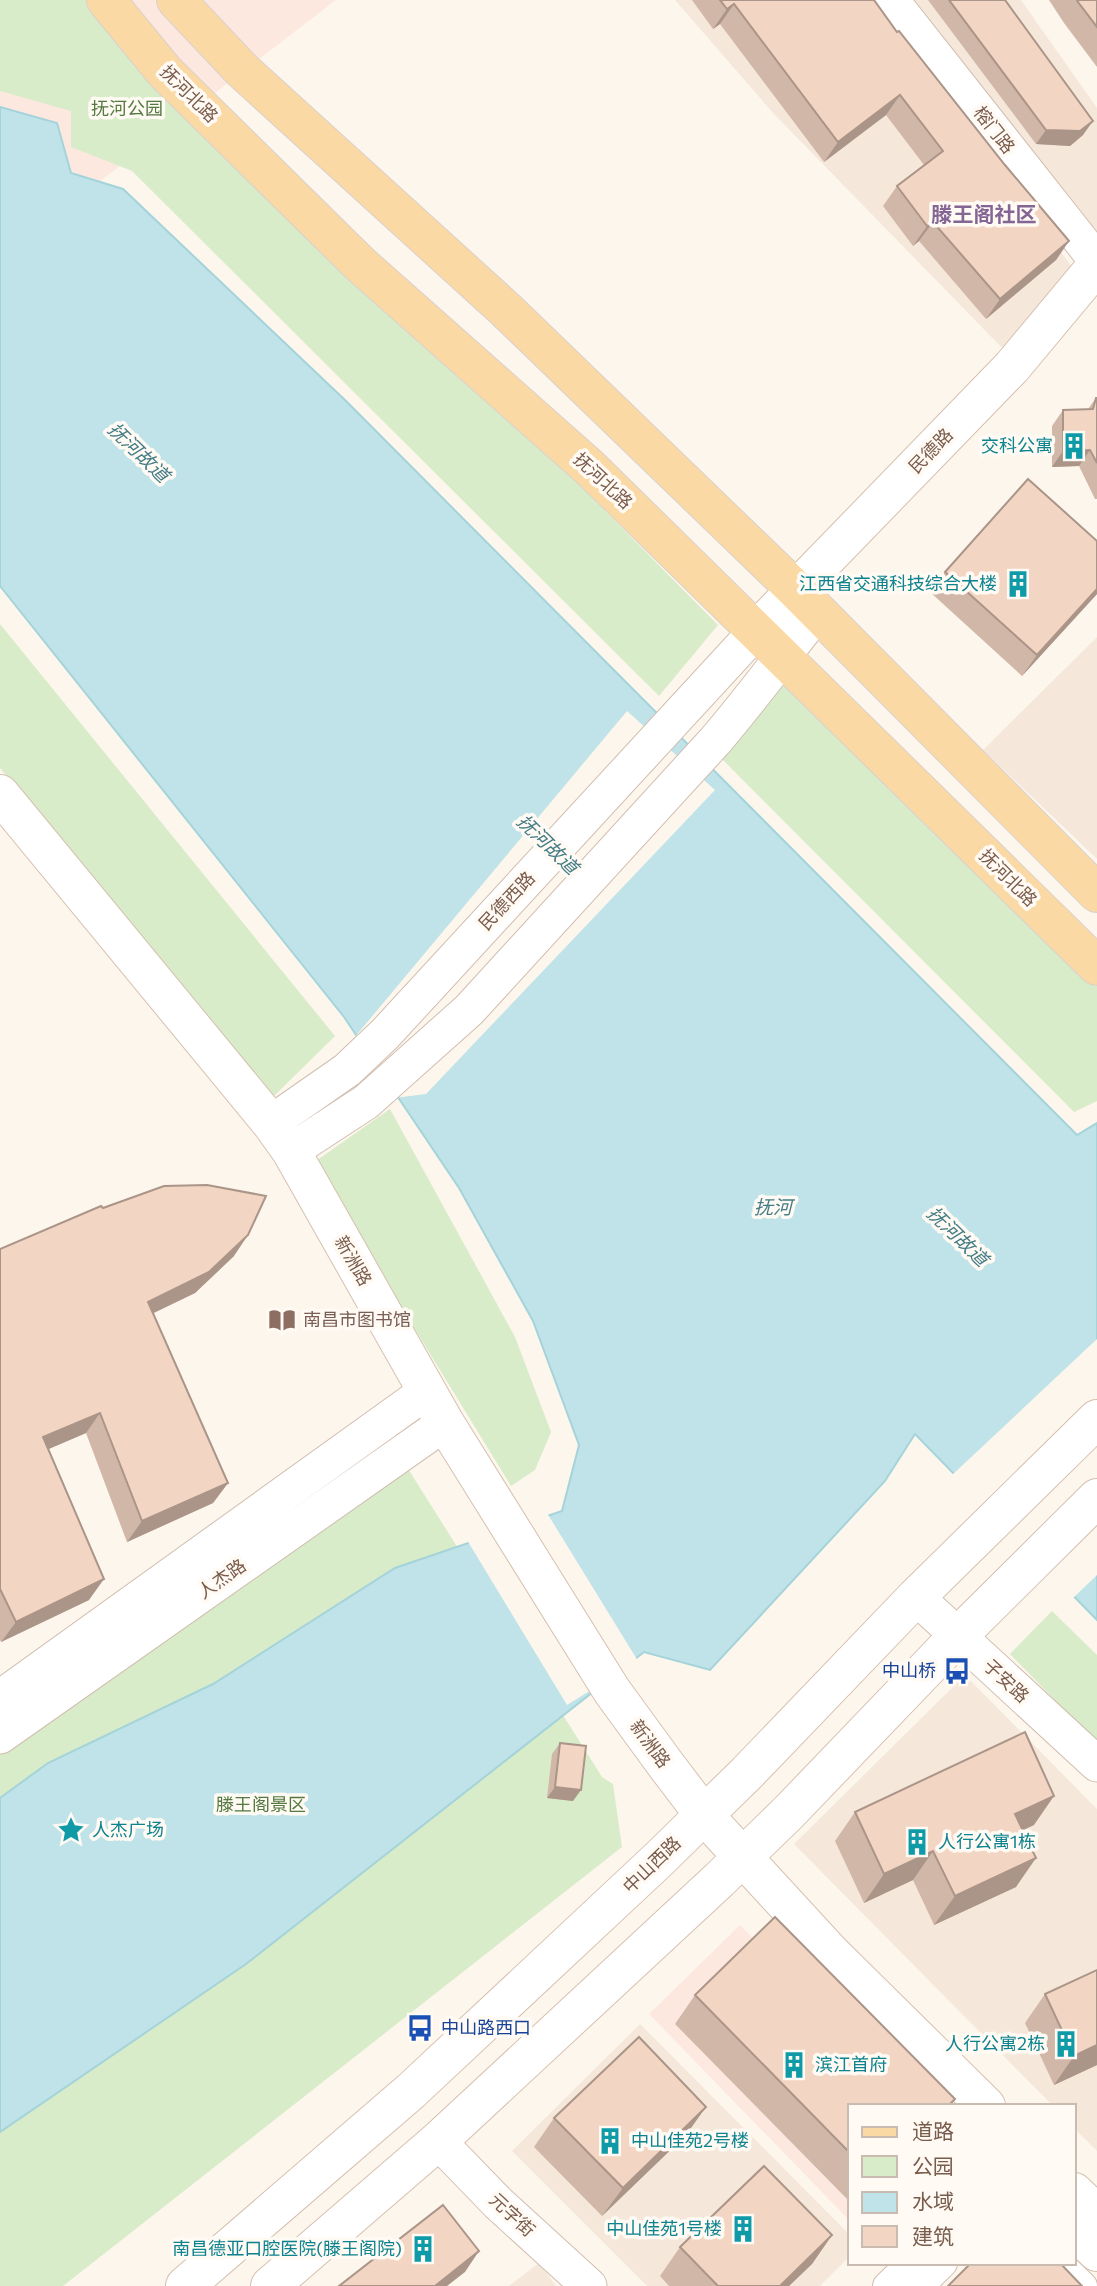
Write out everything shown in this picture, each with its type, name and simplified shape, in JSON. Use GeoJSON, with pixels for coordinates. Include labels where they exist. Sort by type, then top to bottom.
{"type":"FeatureCollection","features":[{"type":"Feature","properties":{"kind":"main road","name":"抚河北路"},"geometry":{"type":"LineString","coordinates":[[106,0],[165,72],[360,264],[590,468],[1097,966]]}},
{"type":"Feature","properties":{"kind":"main road"},"geometry":{"type":"LineString","coordinates":[[176,0],[242,70],[506,310],[807,601],[1097,893]]}},
{"type":"Feature","properties":{"kind":"main road","name":"民德路"},"geometry":{"type":"LineString","coordinates":[[769,643],[1012,367],[1097,263]]}},
{"type":"Feature","properties":{"kind":"main road","name":"新洲路"},"geometry":{"type":"LineString","coordinates":[[0,794],[281,1137],[436,1407],[495,1504],[612,1691],[704,1815],[831,1953],[984,2104]]}},
{"type":"Feature","properties":{"kind":"main road","name":"中山西路"},"geometry":{"type":"LineString","coordinates":[[185,2286],[411,2091],[704,1815],[916,1597],[1097,1419]]}},
{"type":"Feature","properties":{"kind":"main road"},"geometry":{"type":"LineString","coordinates":[[270,2286],[439,2141],[743,1858],[958,1636],[1097,1498]]}},
{"type":"Feature","properties":{"kind":"main road"},"geometry":{"type":"LineString","coordinates":[[743,1858],[742,1895],[948,2104]]}},
{"type":"Feature","properties":{"kind":"main road"},"geometry":{"type":"LineString","coordinates":[[1076,2194],[1097,2214]]}},
{"type":"Feature","properties":{"kind":"main road"},"geometry":{"type":"LineString","coordinates":[[1076,2232],[1097,2252]]}},
{"type":"Feature","properties":{"kind":"street","name":"榕门路"},"geometry":{"type":"LineString","coordinates":[[891,0],[1097,263]]}},
{"type":"Feature","properties":{"kind":"street","name":"民德西路"},"geometry":{"type":"LineString","coordinates":[[281,1137],[385,1034],[720,670],[769,643]]}},
{"type":"Feature","properties":{"kind":"street"},"geometry":{"type":"LineString","coordinates":[[281,1137],[366,1102],[469,1010],[752,699],[769,643]]}},
{"type":"Feature","properties":{"kind":"street","name":"人杰路"},"geometry":{"type":"LineString","coordinates":[[0,1698],[436,1407]]}},
{"type":"Feature","properties":{"kind":"street","name":"人杰路"},"geometry":{"type":"LineString","coordinates":[[0,1736],[436,1407]]}},
{"type":"Feature","properties":{"kind":"street","name":"子安路"},"geometry":{"type":"LineString","coordinates":[[916,1597],[1097,1764]]}},
{"type":"Feature","properties":{"kind":"street","name":"元字街"},"geometry":{"type":"LineString","coordinates":[[439,2141],[498,2203],[589,2286]]}},
{"type":"Feature","properties":{"kind":"street"},"geometry":{"type":"LineString","coordinates":[[887,2286],[909,2265]]}},
{"type":"Feature","properties":{"kind":"street"},"geometry":{"type":"LineString","coordinates":[[920,2286],[941,2265]]}},
{"type":"Feature","properties":{"kind":"street"},"geometry":{"type":"LineString","coordinates":[[1061,2265],[1083,2286]]}},
{"type":"Feature","properties":{"kind":"shaded area"},"geometry":{"type":"Polygon","coordinates":[[[0,0],[336,0],[60,212],[0,193],[0,0]]]}},
{"type":"Feature","properties":{"kind":"shaded area"},"geometry":{"type":"Polygon","coordinates":[[[675,0],[863,0],[1078,274],[1011,357],[773,113],[675,0]]]}},
{"type":"Feature","properties":{"kind":"shaded area"},"geometry":{"type":"Polygon","coordinates":[[[908,0],[1021,0],[1097,108],[1097,238],[908,0]]]}},
{"type":"Feature","properties":{"kind":"shaded area"},"geometry":{"type":"Polygon","coordinates":[[[1097,637],[1097,859],[983,750],[1097,637]]]}},
{"type":"Feature","properties":{"kind":"shaded area"},"geometry":{"type":"Polygon","coordinates":[[[965,1675],[1097,1809],[1097,2151],[1076,2130],[1076,2104],[1051,2104],[794,1844],[965,1675]]]}},
{"type":"Feature","properties":{"kind":"shaded area","name":"滨江首府"},"geometry":{"type":"Polygon","coordinates":[[[740,1925],[914,2104],[848,2104],[848,2219],[649,2014],[740,1925]]]}},
{"type":"Feature","properties":{"kind":"shaded area"},"geometry":{"type":"Polygon","coordinates":[[[640,2024],[848,2233],[848,2258],[820,2286],[647,2286],[512,2151],[640,2024]]]}},
{"type":"Feature","properties":{"kind":"shaded area"},"geometry":{"type":"Polygon","coordinates":[[[539,2263],[556,2286],[509,2286],[539,2263]]]}},
{"type":"Feature","properties":{"kind":"green space","name":"抚河公园"},"geometry":{"type":"Polygon","coordinates":[[[0,0],[99,0],[718,625],[659,696],[132,171],[71,147],[71,111],[0,91],[0,0]]]}},
{"type":"Feature","properties":{"kind":"green space"},"geometry":{"type":"Polygon","coordinates":[[[0,624],[335,1036],[273,1097],[0,768],[0,624]]]}},
{"type":"Feature","properties":{"kind":"green space"},"geometry":{"type":"Polygon","coordinates":[[[781,675],[1097,983],[1097,1101],[1074,1112],[717,754],[781,675]]]}},
{"type":"Feature","properties":{"kind":"green space"},"geometry":{"type":"Polygon","coordinates":[[[390,1109],[515,1337],[551,1432],[535,1470],[511,1486],[313,1163],[390,1109]]]}},
{"type":"Feature","properties":{"kind":"green space","name":"滕王阁景区"},"geometry":{"type":"Polygon","coordinates":[[[371,1410],[602,1777],[613,1784],[622,1847],[63,2286],[0,2286],[0,1679],[371,1410]]]}},
{"type":"Feature","properties":{"kind":"green space"},"geometry":{"type":"Polygon","coordinates":[[[1052,1611],[1097,1655],[1097,1743],[1010,1654],[1052,1611]]]}},
{"type":"Feature","properties":{"kind":"water","name":"抚河"},"geometry":{"type":"Polygon","coordinates":[[[0,107],[57,123],[71,173],[123,189],[345,400],[1077,1135],[1097,1123],[1097,1620],[915,1434],[885,1481],[710,1670],[644,1652],[246,1964],[0,2132],[0,1798],[48,1763],[213,1684],[395,1568],[562,1511],[579,1445],[533,1321],[459,1188],[344,1017],[0,586],[0,107]]]}},
{"type":"Feature","properties":{"kind":"pier"},"geometry":{"type":"Polygon","coordinates":[[[627,711],[715,790],[426,1094],[394,1098],[354,1038],[627,711]]]}},
{"type":"Feature","properties":{"kind":"pier"},"geometry":{"type":"Polygon","coordinates":[[[1097,1339],[1097,1575],[1072,1599],[951,1476],[1097,1339]]]}},
{"type":"Feature","properties":{"kind":"pier"},"geometry":{"type":"Polygon","coordinates":[[[547,1513],[638,1661],[567,1705],[467,1540],[547,1513]]]}},
{"type":"Feature","properties":{"kind":"building"},"geometry":{"type":"Polygon","coordinates":[[[720,0],[874,0],[897,32],[899,31],[1069,241],[1000,299],[933,222],[927,226],[897,186],[943,151],[900,95],[838,142],[734,4],[727,9],[720,0]]]}},
{"type":"Feature","properties":{"kind":"building"},"geometry":{"type":"Polygon","coordinates":[[[949,0],[1005,0],[1093,121],[1080,131],[1046,130],[949,0]]]}},
{"type":"Feature","properties":{"kind":"building"},"geometry":{"type":"Polygon","coordinates":[[[1077,0],[1097,0],[1097,27],[1078,2],[1077,0]]]}},
{"type":"Feature","properties":{"kind":"building"},"geometry":{"type":"Polygon","coordinates":[[[1096,398],[1097,463],[1090,450],[1063,451],[1063,410],[1093,409],[1096,398]]]}},
{"type":"Feature","properties":{"kind":"building","name":"江西省交通科技综合大楼"},"geometry":{"type":"Polygon","coordinates":[[[1028,479],[1097,541],[1097,589],[1037,655],[945,572],[1028,479]]]}},
{"type":"Feature","properties":{"kind":"building"},"geometry":{"type":"Polygon","coordinates":[[[207,1185],[266,1196],[248,1235],[209,1272],[148,1302],[228,1483],[142,1521],[100,1413],[43,1437],[104,1579],[16,1622],[0,1589],[0,1249],[101,1206],[103,1208],[164,1186],[207,1185]]]}},
{"type":"Feature","properties":{"kind":"building","name":"人行公寓1栋"},"geometry":{"type":"Polygon","coordinates":[[[1025,1732],[1054,1796],[1015,1814],[1036,1858],[955,1896],[933,1851],[884,1874],[855,1812],[1025,1732]]]}},
{"type":"Feature","properties":{"kind":"building"},"geometry":{"type":"Polygon","coordinates":[[[560,1743],[586,1746],[581,1790],[555,1787],[560,1743]]]}},
{"type":"Feature","properties":{"kind":"building","name":"滨江首府"},"geometry":{"type":"Polygon","coordinates":[[[775,1917],[955,2099],[950,2104],[848,2104],[848,2151],[695,1995],[775,1917]]]}},
{"type":"Feature","properties":{"kind":"building"},"geometry":{"type":"Polygon","coordinates":[[[1097,1970],[1097,2045],[1074,2056],[1045,1994],[1097,1970]]]}},
{"type":"Feature","properties":{"kind":"building","name":"中山佳苑2号楼"},"geometry":{"type":"Polygon","coordinates":[[[639,2037],[706,2107],[623,2188],[554,2118],[639,2037]]]}},
{"type":"Feature","properties":{"kind":"building","name":"中山佳苑1号楼"},"geometry":{"type":"Polygon","coordinates":[[[764,2166],[832,2235],[780,2286],[718,2286],[680,2247],[764,2166]]]}},
{"type":"Feature","properties":{"kind":"building","name":"南昌德亚口腔医院(滕王阁院)"},"geometry":{"type":"Polygon","coordinates":[[[443,2205],[479,2251],[435,2286],[339,2286],[443,2205]]]}},
{"type":"Feature","properties":{"kind":"building"},"geometry":{"type":"Polygon","coordinates":[[[969,2265],[1062,2265],[1082,2286],[948,2286],[969,2265]]]}},
{"type":"Feature","properties":{"kind":"place","name":"交科公寓"},"geometry":{"type":"Point","coordinates":[1074,446]}},
{"type":"Feature","properties":{"kind":"place","name":"江西省交通科技综合大楼"},"geometry":{"type":"Point","coordinates":[1018,584]}},
{"type":"Feature","properties":{"kind":"place","name":"南昌市图书馆"},"geometry":{"type":"Point","coordinates":[282,1320]}},
{"type":"Feature","properties":{"kind":"place","name":"中山桥"},"geometry":{"type":"Point","coordinates":[957,1671]}},
{"type":"Feature","properties":{"kind":"place","name":"人杰广场"},"geometry":{"type":"Point","coordinates":[71,1830]}},
{"type":"Feature","properties":{"kind":"place","name":"人行公寓1栋"},"geometry":{"type":"Point","coordinates":[917,1842]}},
{"type":"Feature","properties":{"kind":"place","name":"中山路西口"},"geometry":{"type":"Point","coordinates":[420,2028]}},
{"type":"Feature","properties":{"kind":"place","name":"人行公寓2栋"},"geometry":{"type":"Point","coordinates":[1066,2044]}},
{"type":"Feature","properties":{"kind":"place","name":"滨江首府"},"geometry":{"type":"Point","coordinates":[794,2065]}},
{"type":"Feature","properties":{"kind":"place","name":"中山佳苑2号楼"},"geometry":{"type":"Point","coordinates":[610,2141]}},
{"type":"Feature","properties":{"kind":"place","name":"中山佳苑1号楼"},"geometry":{"type":"Point","coordinates":[743,2229]}},
{"type":"Feature","properties":{"kind":"place","name":"南昌德亚口腔医院(滕王阁院)"},"geometry":{"type":"Point","coordinates":[423,2249]}},
{"type":"Feature","properties":{"kind":"district","name":"滕王阁社区"},"geometry":{"type":"Point","coordinates":[984,215]}},
{"type":"Feature","properties":{"kind":"water label","name":"抚河故道"},"geometry":{"type":"Point","coordinates":[139,452]}},
{"type":"Feature","properties":{"kind":"water label","name":"抚河故道"},"geometry":{"type":"Point","coordinates":[548,844]}},
{"type":"Feature","properties":{"kind":"water label","name":"抚河故道"},"geometry":{"type":"Point","coordinates":[958,1236]}}]}
